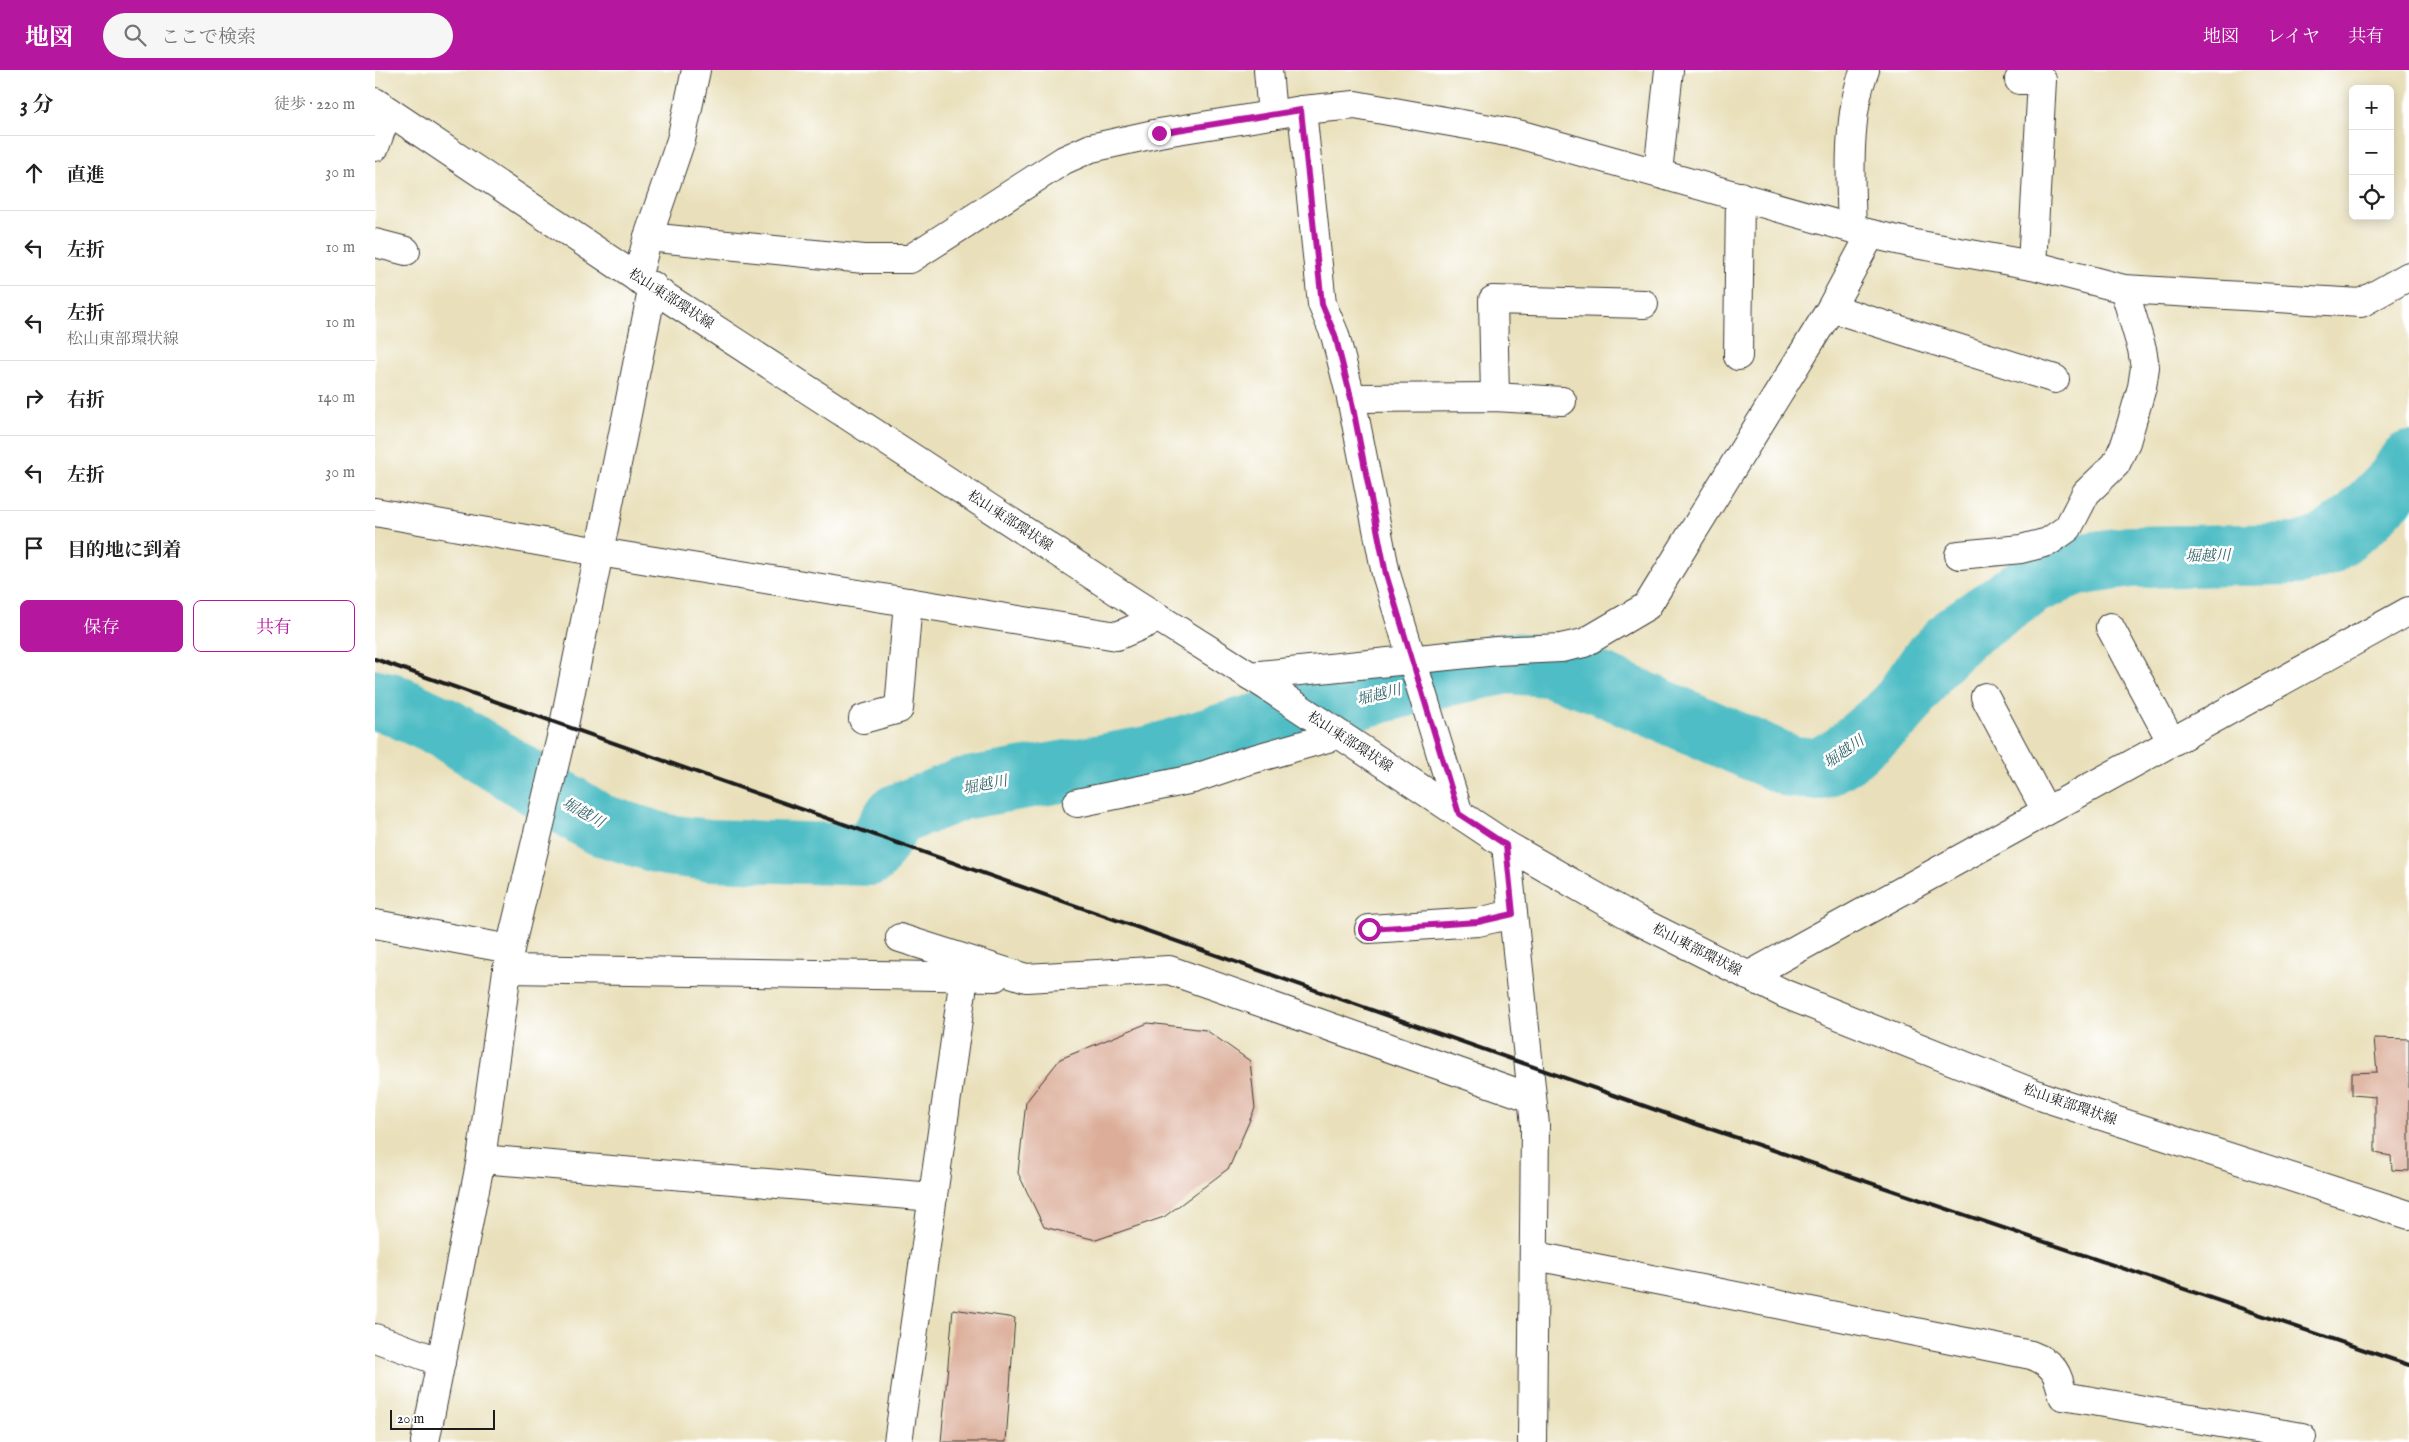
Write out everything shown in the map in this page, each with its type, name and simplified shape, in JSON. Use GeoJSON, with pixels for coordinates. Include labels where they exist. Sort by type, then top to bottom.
{"type":"FeatureCollection","features":[{"type":"Feature","properties":{"kind":"street"},"geometry":{"type":"LineString","coordinates":[[425,1442],[481,1159],[508,959],[553,773],[599,552],[645,282],[648,237],[681,140],[696,70]]}},
{"type":"Feature","properties":{"kind":"street"},"geometry":{"type":"LineString","coordinates":[[1268,70],[1272,115]]}},
{"type":"Feature","properties":{"kind":"street"},"geometry":{"type":"LineString","coordinates":[[1658,172],[1669,70]]}},
{"type":"Feature","properties":{"kind":"street"},"geometry":{"type":"LineString","coordinates":[[1259,682],[1497,651],[1561,648],[1584,642],[1647,606],[1831,308],[1861,230],[1850,177],[1853,128],[1861,79],[1865,70]]}},
{"type":"Feature","properties":{"kind":"street"},"geometry":{"type":"LineString","coordinates":[[2019,80],[2042,80],[2032,265]]}},
{"type":"Feature","properties":{"kind":"street"},"geometry":{"type":"LineString","coordinates":[[648,237],[864,260],[910,260],[1064,160],[1091,148],[1159,133],[1301,110],[1355,105],[1518,134],[1915,244],[2032,265],[2124,288],[2361,303],[2409,276]]}},
{"type":"Feature","properties":{"kind":"street"},"geometry":{"type":"LineString","coordinates":[[375,147],[382,107]]}},
{"type":"Feature","properties":{"kind":"street","name":"松山東部環状線"},"geometry":{"type":"LineString","coordinates":[[382,107],[645,282],[1506,845],[1637,920],[1785,994],[2046,1098],[2409,1215]]}},
{"type":"Feature","properties":{"kind":"street"},"geometry":{"type":"LineString","coordinates":[[1301,110],[1322,304],[1335,335],[1351,398],[1386,574],[1459,814]]}},
{"type":"Feature","properties":{"kind":"street"},"geometry":{"type":"LineString","coordinates":[[1738,356],[1740,196]]}},
{"type":"Feature","properties":{"kind":"street"},"geometry":{"type":"LineString","coordinates":[[375,243],[406,251]]}},
{"type":"Feature","properties":{"kind":"street"},"geometry":{"type":"LineString","coordinates":[[1959,555],[2021,549],[2048,542],[2068,528],[2086,494],[2116,464],[2126,442],[2142,387],[2145,367],[2142,348],[2124,288]]}},
{"type":"Feature","properties":{"kind":"street"},"geometry":{"type":"LineString","coordinates":[[1495,397],[1493,300],[1644,304]]}},
{"type":"Feature","properties":{"kind":"street"},"geometry":{"type":"LineString","coordinates":[[1831,308],[2055,379]]}},
{"type":"Feature","properties":{"kind":"street"},"geometry":{"type":"LineString","coordinates":[[1351,398],[1495,397],[1561,401]]}},
{"type":"Feature","properties":{"kind":"street"},"geometry":{"type":"LineString","coordinates":[[375,512],[599,552],[1117,636],[1159,618]]}},
{"type":"Feature","properties":{"kind":"street"},"geometry":{"type":"LineString","coordinates":[[863,719],[899,710],[908,602]]}},
{"type":"Feature","properties":{"kind":"street"},"geometry":{"type":"LineString","coordinates":[[1748,976],[2409,611]]}},
{"type":"Feature","properties":{"kind":"street"},"geometry":{"type":"LineString","coordinates":[[2110,627],[2171,742]]}},
{"type":"Feature","properties":{"kind":"street"},"geometry":{"type":"LineString","coordinates":[[1985,697],[2046,811]]}},
{"type":"Feature","properties":{"kind":"street"},"geometry":{"type":"LineString","coordinates":[[1077,803],[1193,779],[1333,731]]}},
{"type":"Feature","properties":{"kind":"street"},"geometry":{"type":"LineString","coordinates":[[1506,845],[1535,1125],[1536,1256],[1532,1442]]}},
{"type":"Feature","properties":{"kind":"street"},"geometry":{"type":"LineString","coordinates":[[1369,929],[1478,922],[1513,914]]}},
{"type":"Feature","properties":{"kind":"street"},"geometry":{"type":"LineString","coordinates":[[375,924],[508,959],[964,977],[1025,978],[1169,970],[1532,1098]]}},
{"type":"Feature","properties":{"kind":"street"},"geometry":{"type":"LineString","coordinates":[[900,938],[1025,978]]}},
{"type":"Feature","properties":{"kind":"street"},"geometry":{"type":"LineString","coordinates":[[898,1442],[964,977]]}},
{"type":"Feature","properties":{"kind":"street"},"geometry":{"type":"LineString","coordinates":[[481,1159],[933,1197]]}},
{"type":"Feature","properties":{"kind":"street"},"geometry":{"type":"LineString","coordinates":[[1536,1256],[2031,1355],[2046,1361],[2057,1373],[2063,1396],[2302,1437]]}},
{"type":"Feature","properties":{"kind":"street"},"geometry":{"type":"LineString","coordinates":[[375,1338],[441,1362]]}},
{"type":"Feature","properties":{"kind":"building"},"geometry":{"type":"Polygon","coordinates":[[[1148,1023],[1206,1030],[1250,1061],[1255,1108],[1229,1168],[1164,1217],[1096,1240],[1044,1227],[1018,1173],[1026,1102],[1060,1059],[1148,1023]]]}},
{"type":"Feature","properties":{"kind":"building"},"geometry":{"type":"Polygon","coordinates":[[[2374,1038],[2409,1039],[2409,1171],[2392,1170],[2391,1156],[2375,1153],[2375,1097],[2352,1095],[2352,1073],[2377,1072],[2374,1038]]]}},
{"type":"Feature","properties":{"kind":"building"},"geometry":{"type":"Polygon","coordinates":[[[953,1309],[1015,1318],[1006,1442],[941,1442],[953,1309]]]}},
{"type":"Feature","properties":{"kind":"waterway","name":"堀越川"},"geometry":{"type":"LineString","coordinates":[[375,700],[390,703],[446,729],[598,824],[666,845],[710,850],[870,855],[896,815],[962,789],[1153,756],[1244,728],[1448,675],[1507,663],[1549,666],[1599,683],[1792,767],[1820,769],[1844,755],[1895,712],[1931,662],[1961,632],[2031,584],[2076,565],[2130,557],[2298,554],[2326,545],[2357,522],[2397,481],[2409,462]]}},
{"type":"Feature","properties":{"kind":"railway"},"geometry":{"type":"LineString","coordinates":[[375,659],[1690,1122],[2409,1365]]}},
{"type":"Feature","properties":{"kind":"route"},"geometry":{"type":"LineString","coordinates":[[1159,133],[1301,110],[1322,304],[1335,335],[1351,398],[1386,574],[1459,814],[1506,845],[1513,914],[1478,922],[1369,929]]}}]}
